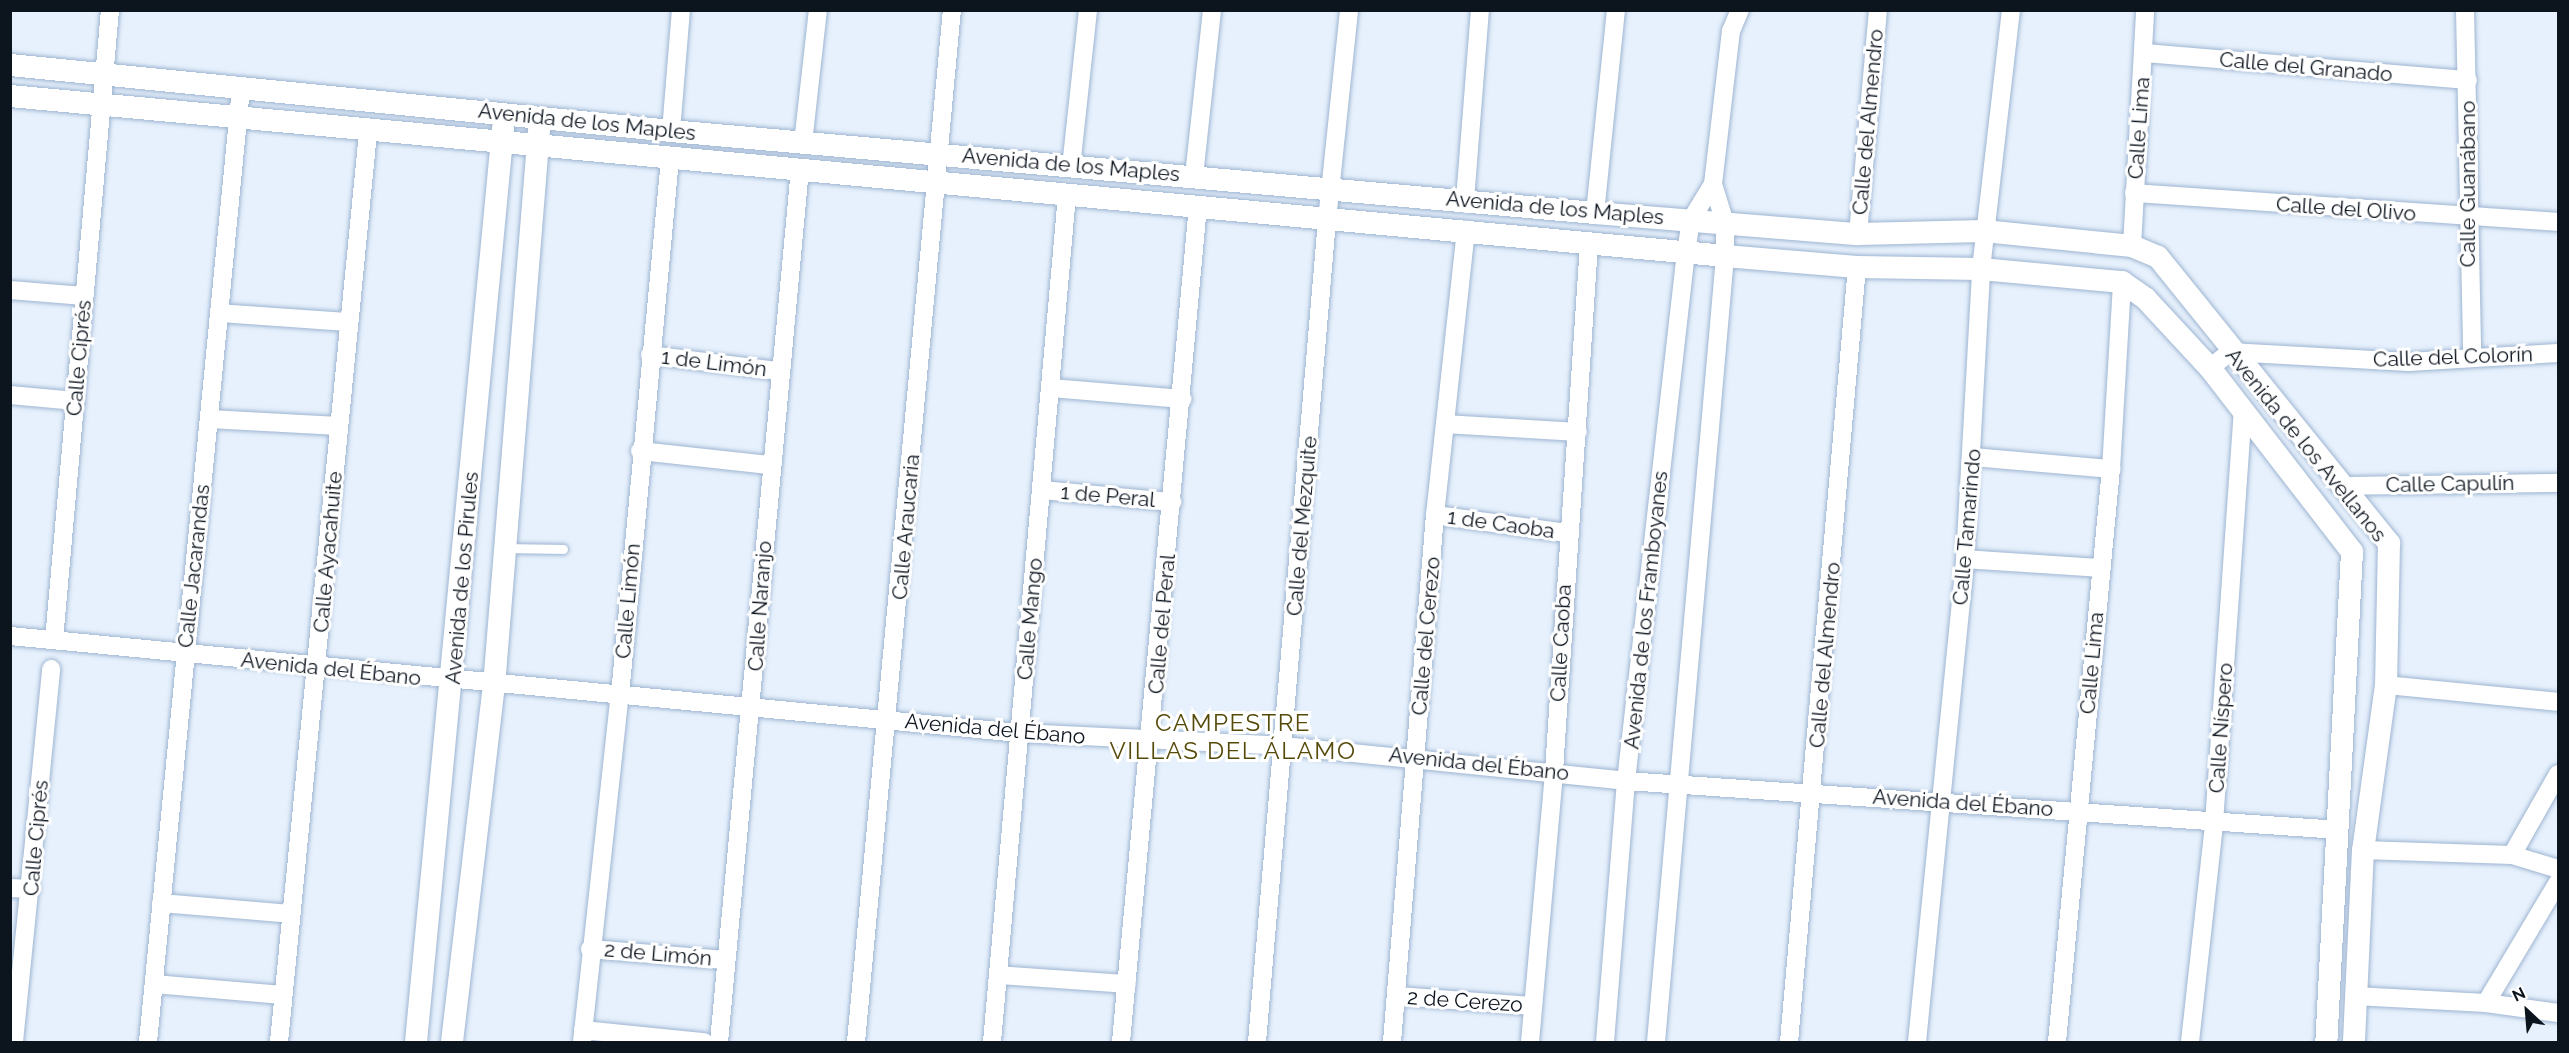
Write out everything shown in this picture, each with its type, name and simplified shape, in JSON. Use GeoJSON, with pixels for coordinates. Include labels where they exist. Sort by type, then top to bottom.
{"type":"FeatureCollection","features":[{"type":"Feature","properties":{"kind":"street","name":"Calle Ciprés"},"geometry":{"type":"LineString","coordinates":[[54,640],[76,401],[99,103],[110,10]]}},
{"type":"Feature","properties":{"kind":"street"},"geometry":{"type":"LineString","coordinates":[[671,131],[681,10]]}},
{"type":"Feature","properties":{"kind":"street"},"geometry":{"type":"LineString","coordinates":[[803,143],[818,10]]}},
{"type":"Feature","properties":{"kind":"street","name":"Calle Araucaria"},"geometry":{"type":"LineString","coordinates":[[856,1042],[890,721],[934,184],[952,10]]}},
{"type":"Feature","properties":{"kind":"street"},"geometry":{"type":"LineString","coordinates":[[1071,167],[1088,10]]}},
{"type":"Feature","properties":{"kind":"street"},"geometry":{"type":"LineString","coordinates":[[1194,176],[1212,10]]}},
{"type":"Feature","properties":{"kind":"street","name":"Calle del Mezquite"},"geometry":{"type":"LineString","coordinates":[[1257,1042],[1327,220],[1349,10]]}},
{"type":"Feature","properties":{"kind":"street"},"geometry":{"type":"LineString","coordinates":[[1465,200],[1480,10]]}},
{"type":"Feature","properties":{"kind":"street"},"geometry":{"type":"LineString","coordinates":[[1595,213],[1616,10]]}},
{"type":"Feature","properties":{"kind":"street","name":"Avenida de los Framboyanes"},"geometry":{"type":"LineString","coordinates":[[1656,1042],[1682,782],[1725,256],[1725,223],[1713,184],[1731,31],[1740,10]]}},
{"type":"Feature","properties":{"kind":"street","name":"Calle del Almendro"},"geometry":{"type":"LineString","coordinates":[[1858,234],[1878,10]]}},
{"type":"Feature","properties":{"kind":"street","name":"Calle Tamarindo"},"geometry":{"type":"LineString","coordinates":[[1917,1042],[1965,559],[1973,457],[1984,231],[2012,10]]}},
{"type":"Feature","properties":{"kind":"street","name":"Calle Lima"},"geometry":{"type":"LineString","coordinates":[[2132,246],[2145,53],[2145,10]]}},
{"type":"Feature","properties":{"kind":"street","name":"Calle Guanábano"},"geometry":{"type":"LineString","coordinates":[[2465,10],[2468,80],[2466,218],[2472,357]]}},
{"type":"Feature","properties":{"kind":"street","name":"Calle del Granado"},"geometry":{"type":"LineString","coordinates":[[2145,53],[2468,80]]}},
{"type":"Feature","properties":{"kind":"street","name":"Avenida de los Maples"},"geometry":{"type":"LineString","coordinates":[[10,65],[671,131],[1595,213],[1858,234],[1984,231],[2132,246]]}},
{"type":"Feature","properties":{"kind":"street","name":"Calle Jacarandas"},"geometry":{"type":"LineString","coordinates":[[148,1042],[241,89]]}},
{"type":"Feature","properties":{"kind":"street","name":"Avenida de los Maples"},"geometry":{"type":"LineString","coordinates":[[10,96],[99,103],[368,132],[537,144],[934,184],[1198,206],[1327,220],[1466,230],[1725,256],[1857,267],[1981,269],[2121,282]]}},
{"type":"Feature","properties":{"kind":"street","name":"Avenida de los Pirules"},"geometry":{"type":"LineString","coordinates":[[416,1042],[453,681],[504,114]]}},
{"type":"Feature","properties":{"kind":"street","name":"Avenida de los Pirules"},"geometry":{"type":"LineString","coordinates":[[452,1042],[494,686],[537,144],[541,118]]}},
{"type":"Feature","properties":{"kind":"street","name":"Calle Ayacahuite"},"geometry":{"type":"LineString","coordinates":[[279,1042],[318,669],[368,132]]}},
{"type":"Feature","properties":{"kind":"street","name":"Calle Limón"},"geometry":{"type":"LineString","coordinates":[[582,1036],[620,695],[640,451],[670,159]]}},
{"type":"Feature","properties":{"kind":"street","name":"Calle Naranjo"},"geometry":{"type":"LineString","coordinates":[[719,1042],[753,708],[778,371],[800,170]]}},
{"type":"Feature","properties":{"kind":"street","name":"Avenida de los Framboyanes"},"geometry":{"type":"LineString","coordinates":[[1605,1042],[1626,781],[1686,252],[1691,220],[1713,184]]}},
{"type":"Feature","properties":{"kind":"street","name":"Calle del Olivo"},"geometry":{"type":"LineString","coordinates":[[2134,193],[2466,218],[2559,222]]}},
{"type":"Feature","properties":{"kind":"street","name":"Calle Mango"},"geometry":{"type":"LineString","coordinates":[[992,1042],[1043,490],[1067,195]]}},
{"type":"Feature","properties":{"kind":"street","name":"Calle del Peral"},"geometry":{"type":"LineString","coordinates":[[1121,1042],[1152,740],[1198,206]]}},
{"type":"Feature","properties":{"kind":"street","name":"Calle del Cerezo"},"geometry":{"type":"LineString","coordinates":[[1392,1042],[1435,515],[1466,230]]}},
{"type":"Feature","properties":{"kind":"street","name":"Calle Caoba"},"geometry":{"type":"LineString","coordinates":[[1530,1042],[1554,771],[1567,533],[1578,432],[1589,244]]}},
{"type":"Feature","properties":{"kind":"street","name":"Avenida de los Avellanos"},"geometry":{"type":"LineString","coordinates":[[2132,246],[2158,257],[2230,352],[2389,543],[2386,686],[2363,850],[2354,1042]]}},
{"type":"Feature","properties":{"kind":"street","name":"Calle del Almendro"},"geometry":{"type":"LineString","coordinates":[[1789,1042],[1814,792],[1857,267]]}},
{"type":"Feature","properties":{"kind":"street","name":"Calle Lima"},"geometry":{"type":"LineString","coordinates":[[2057,1042],[2111,469],[2121,282]]}},
{"type":"Feature","properties":{"kind":"street","name":"Avenida de los Avellanos"},"geometry":{"type":"LineString","coordinates":[[2121,282],[2146,299],[2210,368],[2352,552],[2326,1042]]}},
{"type":"Feature","properties":{"kind":"street"},"geometry":{"type":"LineString","coordinates":[[10,290],[84,296]]}},
{"type":"Feature","properties":{"kind":"street"},"geometry":{"type":"LineString","coordinates":[[219,313],[349,322]]}},
{"type":"Feature","properties":{"kind":"street"},"geometry":{"type":"LineString","coordinates":[[2210,368],[2230,352]]}},
{"type":"Feature","properties":{"kind":"street","name":"Calle del Colorín"},"geometry":{"type":"LineString","coordinates":[[2230,352],[2409,362],[2559,353]]}},
{"type":"Feature","properties":{"kind":"street","name":"1 de Limón"},"geometry":{"type":"LineString","coordinates":[[650,355],[778,371]]}},
{"type":"Feature","properties":{"kind":"street"},"geometry":{"type":"LineString","coordinates":[[1052,388],[1183,399]]}},
{"type":"Feature","properties":{"kind":"street"},"geometry":{"type":"LineString","coordinates":[[10,395],[76,401]]}},
{"type":"Feature","properties":{"kind":"street","name":"Calle Níspero"},"geometry":{"type":"LineString","coordinates":[[2190,1042],[2214,823],[2243,413]]}},
{"type":"Feature","properties":{"kind":"street"},"geometry":{"type":"LineString","coordinates":[[209,419],[339,426]]}},
{"type":"Feature","properties":{"kind":"street"},"geometry":{"type":"LineString","coordinates":[[1445,424],[1578,432]]}},
{"type":"Feature","properties":{"kind":"street"},"geometry":{"type":"LineString","coordinates":[[640,451],[770,465]]}},
{"type":"Feature","properties":{"kind":"street"},"geometry":{"type":"LineString","coordinates":[[1973,457],[2111,469]]}},
{"type":"Feature","properties":{"kind":"street","name":"Calle Capulín"},"geometry":{"type":"LineString","coordinates":[[2341,486],[2559,483]]}},
{"type":"Feature","properties":{"kind":"street","name":"1 de Peral"},"geometry":{"type":"LineString","coordinates":[[1043,490],[1172,502]]}},
{"type":"Feature","properties":{"kind":"street","name":"1 de Caoba"},"geometry":{"type":"LineString","coordinates":[[1435,515],[1567,533]]}},
{"type":"Feature","properties":{"kind":"street"},"geometry":{"type":"LineString","coordinates":[[1965,559],[2101,568]]}},
{"type":"Feature","properties":{"kind":"street","name":"Avenida del Ébano"},"geometry":{"type":"LineString","coordinates":[[10,636],[186,652],[318,669],[494,686],[620,695],[1020,733],[1284,746],[1554,771],[1626,781],[1682,782],[2214,823],[2339,830]]}},
{"type":"Feature","properties":{"kind":"street","name":"Calle Ciprés"},"geometry":{"type":"LineString","coordinates":[[14,1042],[16,972],[31,890],[51,669]]}},
{"type":"Feature","properties":{"kind":"street"},"geometry":{"type":"LineString","coordinates":[[2386,686],[2559,702]]}},
{"type":"Feature","properties":{"kind":"street"},"geometry":{"type":"LineString","coordinates":[[2512,855],[2559,774]]}},
{"type":"Feature","properties":{"kind":"street"},"geometry":{"type":"LineString","coordinates":[[2363,850],[2512,855],[2559,869]]}},
{"type":"Feature","properties":{"kind":"street"},"geometry":{"type":"LineString","coordinates":[[2486,1003],[2559,882]]}},
{"type":"Feature","properties":{"kind":"street"},"geometry":{"type":"LineString","coordinates":[[10,888],[31,890]]}},
{"type":"Feature","properties":{"kind":"street"},"geometry":{"type":"LineString","coordinates":[[161,903],[291,914]]}},
{"type":"Feature","properties":{"kind":"street","name":"2 de Limón"},"geometry":{"type":"LineString","coordinates":[[590,949],[726,960]]}},
{"type":"Feature","properties":{"kind":"street"},"geometry":{"type":"LineString","coordinates":[[998,975],[1127,984]]}},
{"type":"Feature","properties":{"kind":"street"},"geometry":{"type":"LineString","coordinates":[[154,984],[283,995]]}},
{"type":"Feature","properties":{"kind":"street","name":"2 de Cerezo"},"geometry":{"type":"LineString","coordinates":[[1397,996],[1533,1006]]}},
{"type":"Feature","properties":{"kind":"street"},"geometry":{"type":"LineString","coordinates":[[2355,996],[2486,1003],[2559,1013]]}},
{"type":"Feature","properties":{"kind":"street"},"geometry":{"type":"LineString","coordinates":[[582,1036],[704,1042]]}},
{"type":"Feature","properties":{"kind":"lane"},"geometry":{"type":"LineString","coordinates":[[506,548],[563,549]]}},
{"type":"Feature","properties":{"kind":"district","name":"CAMPESTRE VILLAS DEL ÁLAMO"},"geometry":{"type":"Point","coordinates":[1233,737]}}]}
